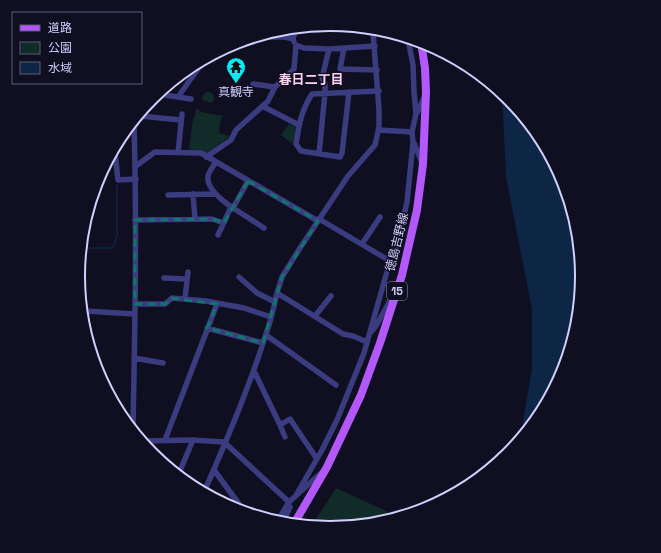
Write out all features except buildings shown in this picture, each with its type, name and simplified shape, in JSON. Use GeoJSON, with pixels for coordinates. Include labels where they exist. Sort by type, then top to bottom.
{"type":"FeatureCollection","features":[{"type":"Feature","properties":{"kind":"main road","name":"徳島吉野線"},"geometry":{"type":"LineString","coordinates":[[296,520],[326,469],[361,395],[378,350],[415,223],[423,164],[426,92],[422,49]]}},
{"type":"Feature","properties":{"kind":"street"},"geometry":{"type":"LineString","coordinates":[[292,39],[294,34]]}},
{"type":"Feature","properties":{"kind":"street"},"geometry":{"type":"LineString","coordinates":[[206,488],[226,443],[254,371],[266,336],[282,277],[348,176],[375,145],[379,130],[379,90],[373,35]]}},
{"type":"Feature","properties":{"kind":"street"},"geometry":{"type":"LineString","coordinates":[[206,156],[231,140],[236,130],[268,101],[274,87],[294,69],[296,46],[292,39],[278,37]]}},
{"type":"Feature","properties":{"kind":"street"},"geometry":{"type":"LineString","coordinates":[[409,44],[413,65],[416,114]]}},
{"type":"Feature","properties":{"kind":"street"},"geometry":{"type":"LineString","coordinates":[[296,46],[304,48],[329,49],[375,46]]}},
{"type":"Feature","properties":{"kind":"street"},"geometry":{"type":"LineString","coordinates":[[344,48],[340,69],[377,70]]}},
{"type":"Feature","properties":{"kind":"street"},"geometry":{"type":"LineString","coordinates":[[318,154],[326,84],[322,78],[329,49]]}},
{"type":"Feature","properties":{"kind":"street"},"geometry":{"type":"LineString","coordinates":[[178,97],[197,70]]}},
{"type":"Feature","properties":{"kind":"street"},"geometry":{"type":"LineString","coordinates":[[253,84],[274,87]]}},
{"type":"Feature","properties":{"kind":"street"},"geometry":{"type":"LineString","coordinates":[[348,92],[342,153],[340,157],[301,151],[296,144],[299,125],[304,106],[312,94],[379,90]]}},
{"type":"Feature","properties":{"kind":"street"},"geometry":{"type":"LineString","coordinates":[[295,497],[337,420],[370,334],[390,261],[396,250],[407,202],[413,143],[412,132],[416,114],[426,92]]}},
{"type":"Feature","properties":{"kind":"street"},"geometry":{"type":"LineString","coordinates":[[166,95],[191,99]]}},
{"type":"Feature","properties":{"kind":"street"},"geometry":{"type":"LineString","coordinates":[[262,106],[299,125]]}},
{"type":"Feature","properties":{"kind":"street"},"geometry":{"type":"LineString","coordinates":[[145,116],[181,117],[178,153]]}},
{"type":"Feature","properties":{"kind":"street"},"geometry":{"type":"LineString","coordinates":[[133,422],[136,179],[134,129]]}},
{"type":"Feature","properties":{"kind":"street"},"geometry":{"type":"LineString","coordinates":[[379,130],[412,132]]}},
{"type":"Feature","properties":{"kind":"street"},"geometry":{"type":"LineString","coordinates":[[413,143],[423,164]]}},
{"type":"Feature","properties":{"kind":"street"},"geometry":{"type":"LineString","coordinates":[[136,166],[154,152],[201,153],[390,261]]}},
{"type":"Feature","properties":{"kind":"street"},"geometry":{"type":"LineString","coordinates":[[116,158],[118,180],[136,179]]}},
{"type":"Feature","properties":{"kind":"street"},"geometry":{"type":"LineString","coordinates":[[216,162],[208,174],[208,180],[215,194],[264,228]]}},
{"type":"Feature","properties":{"kind":"street"},"geometry":{"type":"LineString","coordinates":[[218,235],[248,180]]}},
{"type":"Feature","properties":{"kind":"street"},"geometry":{"type":"LineString","coordinates":[[193,194],[195,219]]}},
{"type":"Feature","properties":{"kind":"street"},"geometry":{"type":"LineString","coordinates":[[168,195],[215,194]]}},
{"type":"Feature","properties":{"kind":"street"},"geometry":{"type":"LineString","coordinates":[[362,244],[380,217]]}},
{"type":"Feature","properties":{"kind":"street"},"geometry":{"type":"LineString","coordinates":[[135,220],[212,218],[224,223]]}},
{"type":"Feature","properties":{"kind":"street"},"geometry":{"type":"LineString","coordinates":[[185,300],[188,272]]}},
{"type":"Feature","properties":{"kind":"street"},"geometry":{"type":"LineString","coordinates":[[239,277],[257,292],[275,302]]}},
{"type":"Feature","properties":{"kind":"street"},"geometry":{"type":"LineString","coordinates":[[164,278],[187,280]]}},
{"type":"Feature","properties":{"kind":"street"},"geometry":{"type":"LineString","coordinates":[[370,334],[392,296],[396,292]]}},
{"type":"Feature","properties":{"kind":"street"},"geometry":{"type":"LineString","coordinates":[[277,293],[343,334],[353,336],[367,342]]}},
{"type":"Feature","properties":{"kind":"street"},"geometry":{"type":"LineString","coordinates":[[315,316],[331,296]]}},
{"type":"Feature","properties":{"kind":"street"},"geometry":{"type":"LineString","coordinates":[[135,304],[165,304],[172,298],[206,301],[244,308],[271,317]]}},
{"type":"Feature","properties":{"kind":"street"},"geometry":{"type":"LineString","coordinates":[[165,440],[217,304]]}},
{"type":"Feature","properties":{"kind":"street"},"geometry":{"type":"LineString","coordinates":[[87,311],[135,314]]}},
{"type":"Feature","properties":{"kind":"street"},"geometry":{"type":"LineString","coordinates":[[208,328],[263,343]]}},
{"type":"Feature","properties":{"kind":"street"},"geometry":{"type":"LineString","coordinates":[[266,336],[336,385]]}},
{"type":"Feature","properties":{"kind":"street"},"geometry":{"type":"LineString","coordinates":[[134,358],[163,363]]}},
{"type":"Feature","properties":{"kind":"street"},"geometry":{"type":"LineString","coordinates":[[254,371],[285,437]]}},
{"type":"Feature","properties":{"kind":"street"},"geometry":{"type":"LineString","coordinates":[[280,425],[290,419],[317,459]]}},
{"type":"Feature","properties":{"kind":"street"},"geometry":{"type":"LineString","coordinates":[[180,470],[193,440]]}},
{"type":"Feature","properties":{"kind":"street"},"geometry":{"type":"LineString","coordinates":[[149,441],[193,440],[226,443],[289,502],[290,507],[285,517]]}},
{"type":"Feature","properties":{"kind":"street"},"geometry":{"type":"LineString","coordinates":[[280,517],[289,502],[326,469]]}},
{"type":"Feature","properties":{"kind":"street"},"geometry":{"type":"LineString","coordinates":[[214,470],[239,504]]}},
{"type":"Feature","properties":{"kind":"highlighted area"},"geometry":{"type":"Polygon","coordinates":[[[248,181],[318,221],[282,277],[263,343],[207,328],[217,304],[172,298],[165,304],[135,304],[135,220],[212,219],[224,223],[248,181]]]}},
{"type":"Feature","properties":{"kind":"green space"},"geometry":{"type":"Polygon","coordinates":[[[206,92],[213,94],[214,100],[211,103],[202,100],[203,95],[206,92]]]}},
{"type":"Feature","properties":{"kind":"green space"},"geometry":{"type":"Polygon","coordinates":[[[196,108],[201,112],[223,116],[220,122],[219,133],[230,136],[206,154],[202,151],[189,149],[196,108]]]}},
{"type":"Feature","properties":{"kind":"green space"},"geometry":{"type":"Polygon","coordinates":[[[289,124],[296,127],[293,144],[281,135],[289,124]]]}},
{"type":"Feature","properties":{"kind":"green space"},"geometry":{"type":"Polygon","coordinates":[[[336,488],[393,514],[363,520],[330,522],[315,521],[336,488]]]}},
{"type":"Feature","properties":{"kind":"water"},"geometry":{"type":"Polygon","coordinates":[[[502,102],[535,140],[551,168],[568,213],[574,244],[576,276],[574,309],[568,340],[563,355],[551,385],[535,413],[521,430],[532,369],[532,309],[506,177],[502,102]]]}},
{"type":"Feature","properties":{"kind":"waterway"},"geometry":{"type":"LineString","coordinates":[[87,248],[113,248],[117,236],[117,185]]}},
{"type":"Feature","properties":{"kind":"place","name":"真観寺"},"geometry":{"type":"Point","coordinates":[236,84]}},
{"type":"Feature","properties":{"kind":"district","name":"春日二丁目"},"geometry":{"type":"Point","coordinates":[311,79]}}]}
